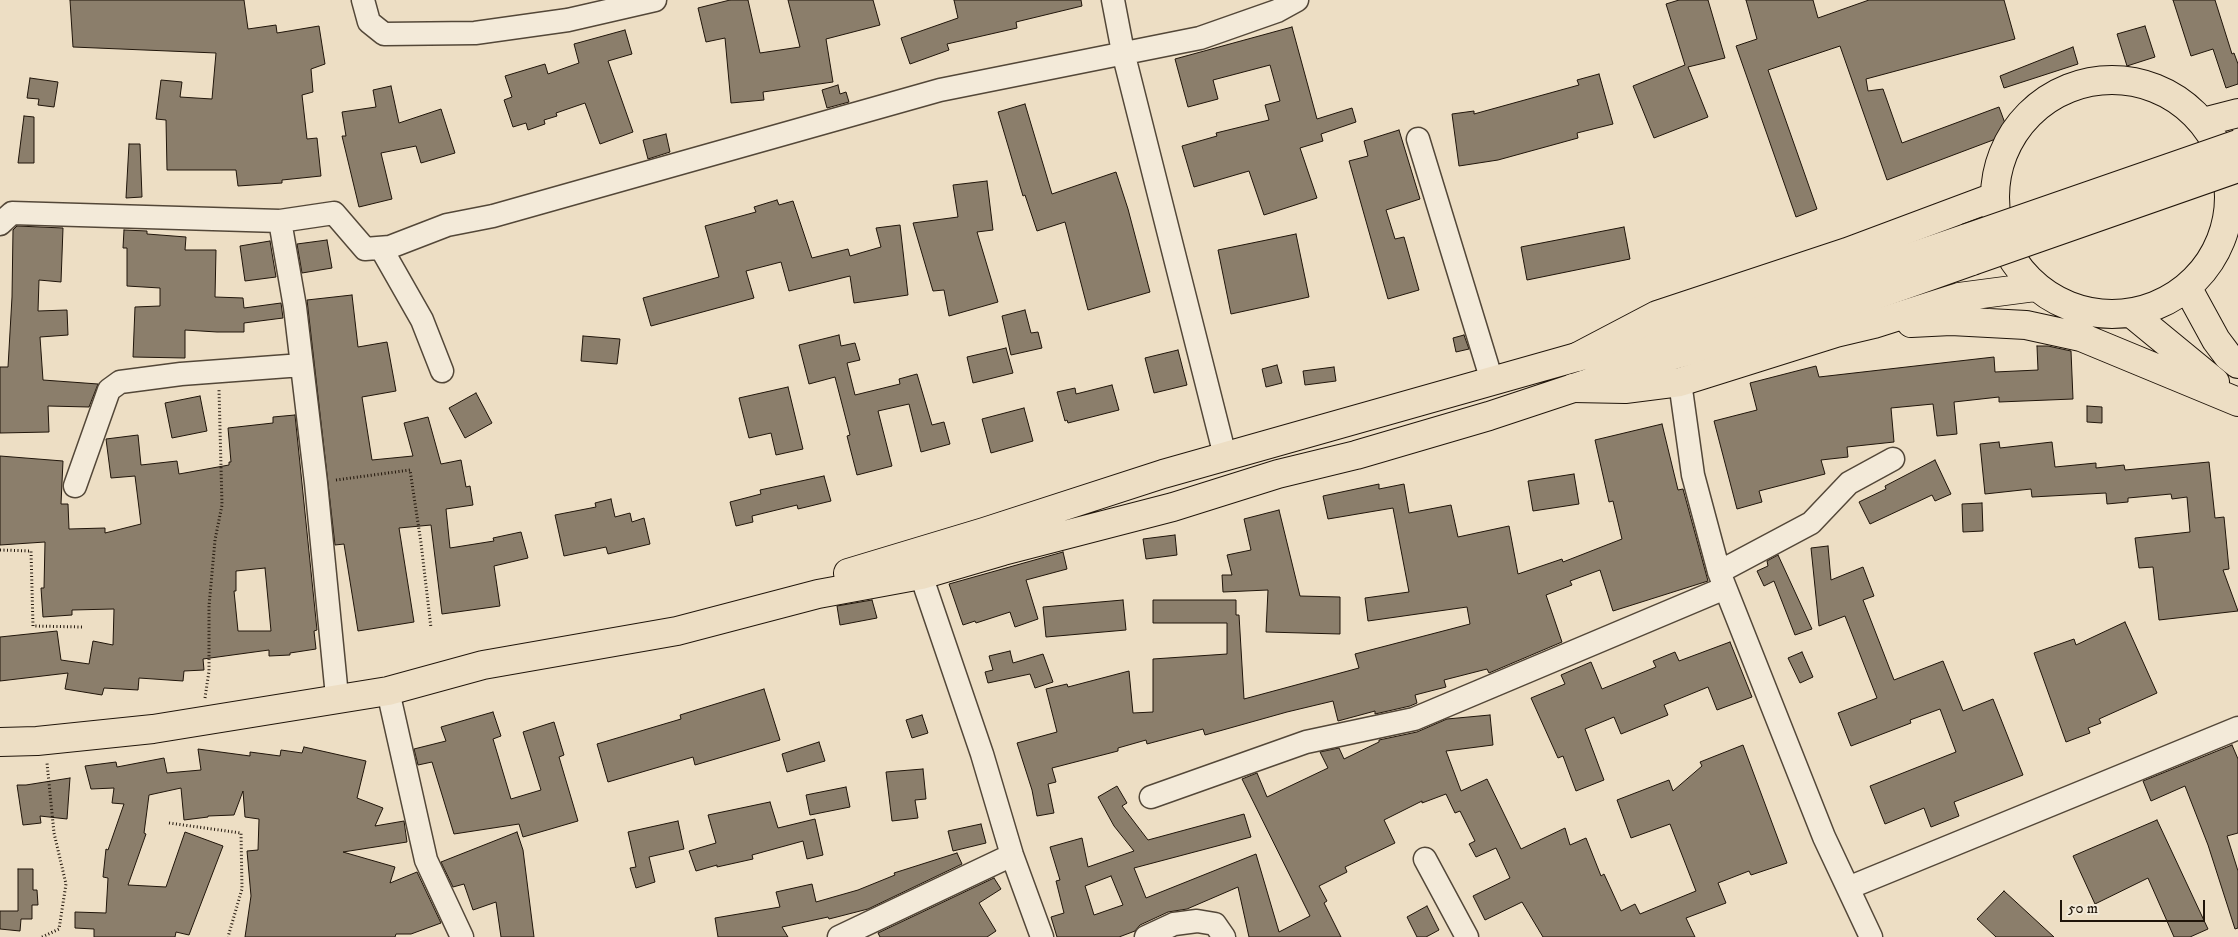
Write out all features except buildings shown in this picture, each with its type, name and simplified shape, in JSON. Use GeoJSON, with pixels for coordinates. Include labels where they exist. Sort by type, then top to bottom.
{"type":"FeatureCollection","features":[{"type":"Feature","properties":{"kind":"main road"},"geometry":{"type":"LineString","coordinates":[[2113,80],[2153,87],[2171,96],[2203,122],[2223,158],[2234,197],[2219,244],[2202,273],[2187,287],[2170,299],[2151,307],[2131,313],[2111,314],[2090,312],[2058,301],[2035,286],[2021,272],[2009,255],[2001,237],[1994,197],[1996,176],[2001,156],[2010,138],[2022,121],[2037,107],[2053,95],[2072,87],[2092,82],[2113,80]]}},
{"type":"Feature","properties":{"kind":"main road"},"geometry":{"type":"LineString","coordinates":[[2203,122],[2238,113]]}},
{"type":"Feature","properties":{"kind":"main road"},"geometry":{"type":"LineString","coordinates":[[0,727],[39,728],[134,721],[203,711],[336,686],[475,656],[670,621],[811,585],[1002,551],[1173,506],[1278,474],[1356,455],[1670,356],[1814,317],[1970,250],[2238,144]]}},
{"type":"Feature","properties":{"kind":"main road"},"geometry":{"type":"LineString","coordinates":[[0,742],[44,740],[153,728],[388,691],[483,665],[677,630],[818,594],[914,566],[1164,474],[1577,357],[1677,332],[1795,296],[1970,250],[2238,168]]}},
{"type":"Feature","properties":{"kind":"main road"},"geometry":{"type":"LineString","coordinates":[[1577,357],[1657,315],[1847,252],[1994,197]]}},
{"type":"Feature","properties":{"kind":"main road"},"geometry":{"type":"LineString","coordinates":[[1573,388],[1625,390],[1680,382],[1959,297],[2035,286]]}},
{"type":"Feature","properties":{"kind":"main road"},"geometry":{"type":"LineString","coordinates":[[2187,287],[2216,340],[2228,356],[2238,364]]}},
{"type":"Feature","properties":{"kind":"main road"},"geometry":{"type":"LineString","coordinates":[[2081,337],[2090,312]]}},
{"type":"Feature","properties":{"kind":"main road"},"geometry":{"type":"LineString","coordinates":[[2131,313],[2238,401]]}},
{"type":"Feature","properties":{"kind":"main road"},"geometry":{"type":"LineString","coordinates":[[1874,324],[1970,322],[2026,326],[2081,337],[2238,401]]}},
{"type":"Feature","properties":{"kind":"street"},"geometry":{"type":"LineString","coordinates":[[364,0],[369,22],[384,34],[475,33],[568,20],[655,0]]}},
{"type":"Feature","properties":{"kind":"street"},"geometry":{"type":"LineString","coordinates":[[1112,0],[1123,52],[1225,456]]}},
{"type":"Feature","properties":{"kind":"street"},"geometry":{"type":"LineString","coordinates":[[0,224],[12,213],[280,221],[334,213],[365,250],[390,247],[447,225],[493,216],[940,90],[1200,38],[1277,11],[1297,0]]}},
{"type":"Feature","properties":{"kind":"street"},"geometry":{"type":"LineString","coordinates":[[1418,139],[1492,381]]}},
{"type":"Feature","properties":{"kind":"street"},"geometry":{"type":"LineString","coordinates":[[280,221],[295,307],[302,365],[336,686]]}},
{"type":"Feature","properties":{"kind":"street"},"geometry":{"type":"LineString","coordinates":[[380,248],[422,320],[442,371]]}},
{"type":"Feature","properties":{"kind":"street"},"geometry":{"type":"LineString","coordinates":[[75,486],[108,390],[120,382],[302,365]]}},
{"type":"Feature","properties":{"kind":"street"},"geometry":{"type":"LineString","coordinates":[[1680,382],[1693,475],[1722,580],[1824,837],[1871,937]]}},
{"type":"Feature","properties":{"kind":"street"},"geometry":{"type":"LineString","coordinates":[[1151,797],[1306,742],[1414,719],[1722,580],[1811,523],[1849,483],[1893,459]]}},
{"type":"Feature","properties":{"kind":"street"},"geometry":{"type":"LineString","coordinates":[[914,566],[982,754],[1012,855],[1042,937]]}},
{"type":"Feature","properties":{"kind":"street"},"geometry":{"type":"LineString","coordinates":[[388,691],[426,860],[462,937]]}},
{"type":"Feature","properties":{"kind":"street"},"geometry":{"type":"LineString","coordinates":[[1848,888],[2238,728]]}},
{"type":"Feature","properties":{"kind":"street"},"geometry":{"type":"LineString","coordinates":[[839,937],[1012,855]]}},
{"type":"Feature","properties":{"kind":"street"},"geometry":{"type":"LineString","coordinates":[[1425,859],[1467,937]]}},
{"type":"Feature","properties":{"kind":"street"},"geometry":{"type":"LineString","coordinates":[[1146,937],[1174,924],[1197,921],[1215,924],[1224,937]]}},
{"type":"Feature","properties":{"kind":"path"},"geometry":{"type":"LineString","coordinates":[[203,711],[209,671],[208,606],[222,505],[218,372]]}},
{"type":"Feature","properties":{"kind":"path"},"geometry":{"type":"LineString","coordinates":[[316,483],[410,470],[421,543],[430,628]]}},
{"type":"Feature","properties":{"kind":"path"},"geometry":{"type":"LineString","coordinates":[[0,550],[31,551],[33,626],[82,628]]}},
{"type":"Feature","properties":{"kind":"path"},"geometry":{"type":"LineString","coordinates":[[42,937],[59,928],[66,884],[54,834],[44,740]]}},
{"type":"Feature","properties":{"kind":"path"},"geometry":{"type":"LineString","coordinates":[[169,824],[241,833],[242,889],[228,937]]}}]}
